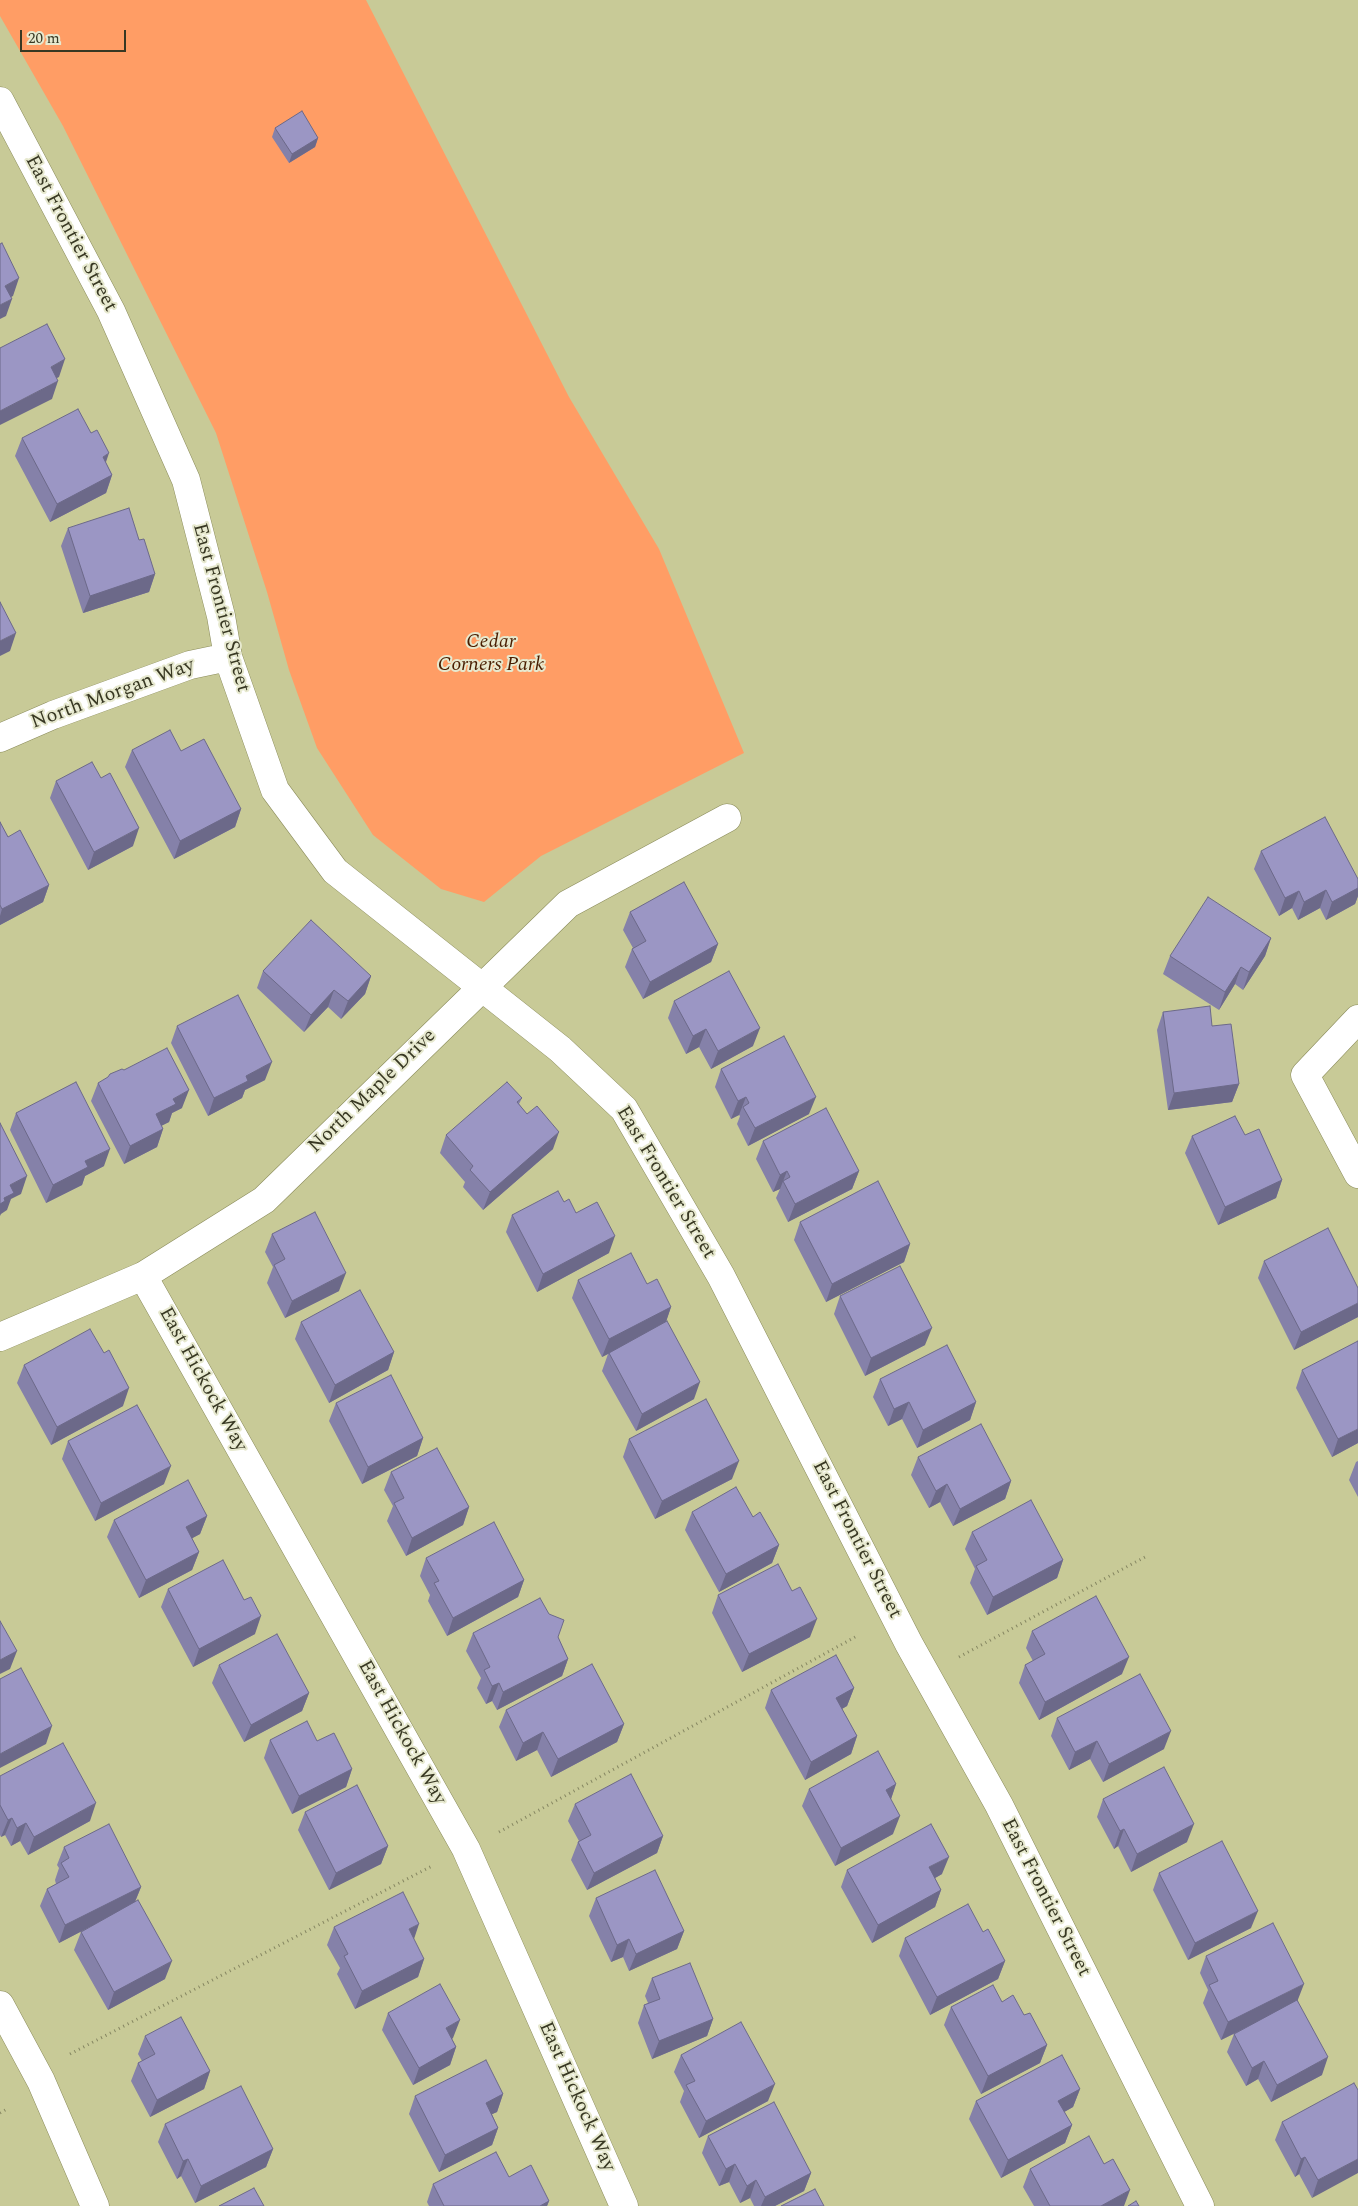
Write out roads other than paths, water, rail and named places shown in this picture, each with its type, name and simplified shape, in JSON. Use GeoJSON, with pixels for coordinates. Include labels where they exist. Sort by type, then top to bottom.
{"type":"FeatureCollection","features":[{"type":"Feature","properties":{"kind":"street","name":"East Frontier Street"},"geometry":{"type":"LineString","coordinates":[[0,101],[111,310],[186,480],[222,616],[228,657],[275,790],[335,870],[560,1049],[624,1109],[721,1276],[909,1644],[998,1805],[1200,2206]]}},
{"type":"Feature","properties":{"kind":"street","name":"North Morgan Way"},"geometry":{"type":"LineString","coordinates":[[0,738],[53,715],[190,665],[228,657]]}},
{"type":"Feature","properties":{"kind":"street","name":"North Maple Drive"},"geometry":{"type":"LineString","coordinates":[[0,1337],[143,1276],[264,1200],[568,904],[727,818]]}},
{"type":"Feature","properties":{"kind":"street"},"geometry":{"type":"LineString","coordinates":[[1358,1019],[1305,1075],[1358,1174]]}},
{"type":"Feature","properties":{"kind":"street","name":"East Hickock Way"},"geometry":{"type":"LineString","coordinates":[[143,1276],[466,1849],[624,2206]]}},
{"type":"Feature","properties":{"kind":"street"},"geometry":{"type":"LineString","coordinates":[[0,2005],[41,2081],[95,2206]]}},
{"type":"Feature","properties":{"kind":"park label","name":"Cedar Corners Park"},"geometry":{"type":"Point","coordinates":[491,654]}}]}
